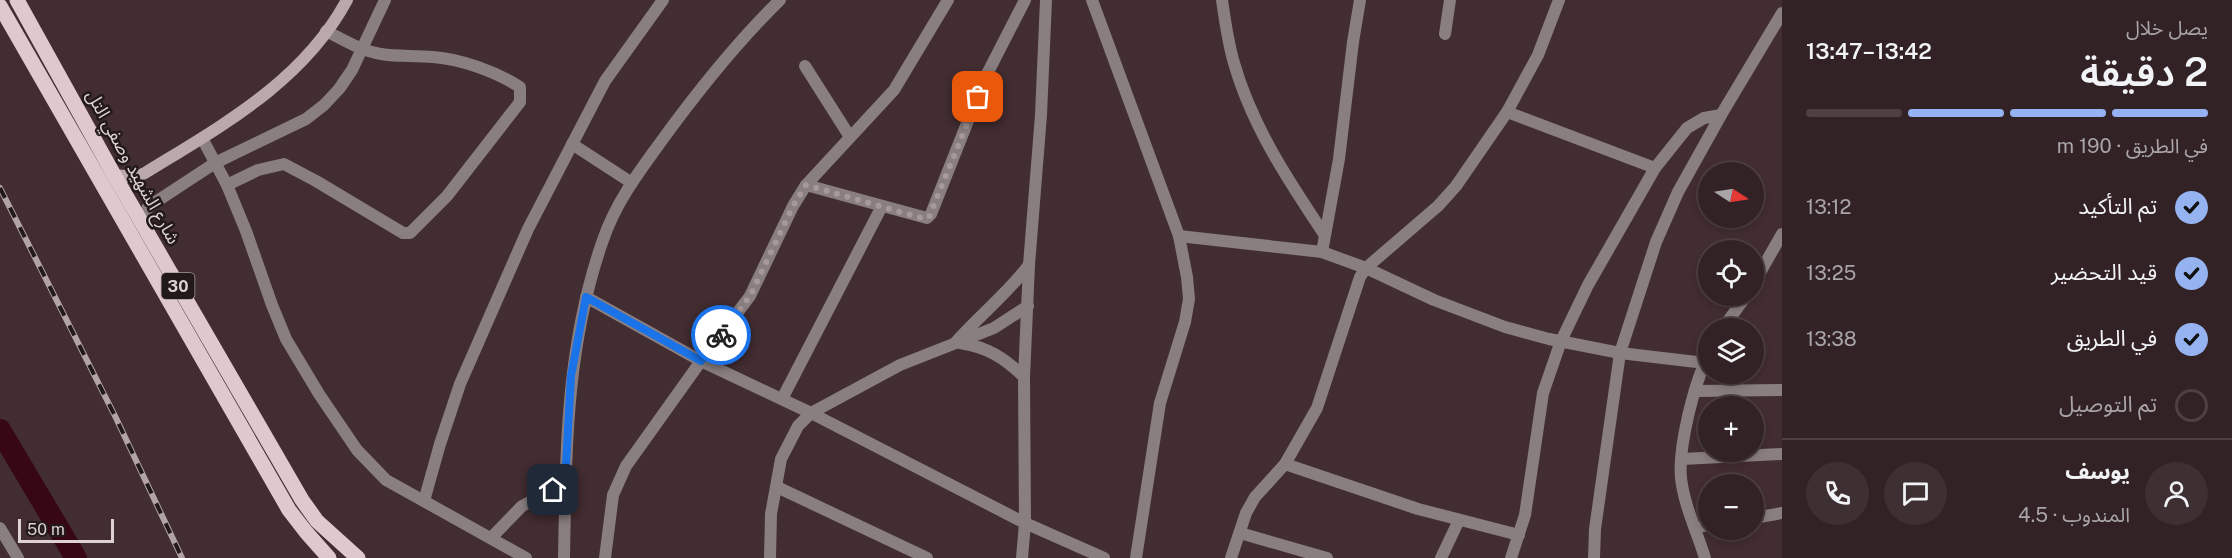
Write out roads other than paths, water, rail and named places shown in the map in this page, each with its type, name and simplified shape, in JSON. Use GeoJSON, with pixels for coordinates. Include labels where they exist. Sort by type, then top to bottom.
{"type":"FeatureCollection","features":[{"type":"Feature","properties":{"kind":"main road","name":"شارع الشهيد وصفي التل"},"geometry":{"type":"LineString","coordinates":[[17,0],[141,223],[302,500],[317,521],[358,558]]}},
{"type":"Feature","properties":{"kind":"main road","name":"شارع الشهيد وصفي التل"},"geometry":{"type":"LineString","coordinates":[[0,6],[289,510],[329,558]]}},
{"type":"Feature","properties":{"kind":"street"},"geometry":{"type":"LineString","coordinates":[[114,175],[135,177],[145,173],[248,109],[270,92],[303,60],[347,0]]}},
{"type":"Feature","properties":{"kind":"street"},"geometry":{"type":"LineString","coordinates":[[141,223],[148,207],[215,163],[306,119],[324,105],[352,70],[385,0]]}},
{"type":"Feature","properties":{"kind":"street"},"geometry":{"type":"LineString","coordinates":[[424,501],[448,415],[528,229],[605,81],[663,0]]}},
{"type":"Feature","properties":{"kind":"street"},"geometry":{"type":"LineString","coordinates":[[564,558],[565,484],[571,376],[586,297],[603,239],[632,183],[715,70],[780,0]]}},
{"type":"Feature","properties":{"kind":"street"},"geometry":{"type":"LineString","coordinates":[[605,558],[610,513],[620,477],[701,361],[750,296],[793,206],[806,185],[894,90],[948,0]]}},
{"type":"Feature","properties":{"kind":"street"},"geometry":{"type":"LineString","coordinates":[[806,185],[925,219],[929,217],[985,78],[1025,0]]}},
{"type":"Feature","properties":{"kind":"street"},"geometry":{"type":"LineString","coordinates":[[1022,558],[1025,523],[1024,377],[1046,0]]}},
{"type":"Feature","properties":{"kind":"street"},"geometry":{"type":"LineString","coordinates":[[1092,0],[1179,236],[1189,299],[1185,322],[1156,423],[1136,558]]}},
{"type":"Feature","properties":{"kind":"street"},"geometry":{"type":"LineString","coordinates":[[1222,0],[1234,62],[1252,113],[1271,152],[1324,234]]}},
{"type":"Feature","properties":{"kind":"street"},"geometry":{"type":"LineString","coordinates":[[1322,252],[1339,159],[1360,0]]}},
{"type":"Feature","properties":{"kind":"street"},"geometry":{"type":"LineString","coordinates":[[1445,34],[1450,0]]}},
{"type":"Feature","properties":{"kind":"street"},"geometry":{"type":"LineString","coordinates":[[1231,558],[1246,513],[1255,497],[1285,464],[1317,408],[1334,361],[1355,289],[1366,268],[1438,206],[1456,186],[1507,112],[1538,54],[1559,0]]}},
{"type":"Feature","properties":{"kind":"street"},"geometry":{"type":"LineString","coordinates":[[1594,558],[1595,529],[1620,354],[1660,233],[1678,192],[1782,13]]}},
{"type":"Feature","properties":{"kind":"street"},"geometry":{"type":"LineString","coordinates":[[227,185],[258,170],[284,164],[316,180],[403,233],[410,233],[447,196],[520,102],[520,87],[493,73],[461,62],[435,57],[380,54],[361,49],[326,31]]}},
{"type":"Feature","properties":{"kind":"street"},"geometry":{"type":"LineString","coordinates":[[805,66],[850,137]]}},
{"type":"Feature","properties":{"kind":"street"},"geometry":{"type":"LineString","coordinates":[[1507,112],[1655,168]]}},
{"type":"Feature","properties":{"kind":"street"},"geometry":{"type":"LineString","coordinates":[[1511,558],[1525,515],[1543,393],[1561,341],[1588,285],[1655,168],[1687,128],[1704,118],[1721,115]]}},
{"type":"Feature","properties":{"kind":"street"},"geometry":{"type":"LineString","coordinates":[[202,138],[227,185],[286,339],[340,426],[368,463],[386,480],[526,558]]}},
{"type":"Feature","properties":{"kind":"street"},"geometry":{"type":"LineString","coordinates":[[572,144],[632,183]]}},
{"type":"Feature","properties":{"kind":"street"},"geometry":{"type":"LineString","coordinates":[[782,399],[882,206]]}},
{"type":"Feature","properties":{"kind":"street"},"geometry":{"type":"LineString","coordinates":[[1764,266],[1782,234]]}},
{"type":"Feature","properties":{"kind":"street"},"geometry":{"type":"LineString","coordinates":[[1179,236],[1322,252],[1366,268],[1434,300],[1505,327],[1620,354],[1698,358]]}},
{"type":"Feature","properties":{"kind":"street"},"geometry":{"type":"LineString","coordinates":[[956,343],[971,325],[1002,297],[1029,265]]}},
{"type":"Feature","properties":{"kind":"street"},"geometry":{"type":"LineString","coordinates":[[586,297],[701,361],[811,413],[1025,523],[1104,558]]}},
{"type":"Feature","properties":{"kind":"street"},"geometry":{"type":"LineString","coordinates":[[770,558],[771,514],[781,459],[798,426],[811,413],[900,365],[994,328],[1028,306]]}},
{"type":"Feature","properties":{"kind":"street"},"geometry":{"type":"LineString","coordinates":[[956,343],[975,345],[993,352],[1010,363],[1024,377]]}},
{"type":"Feature","properties":{"kind":"street"},"geometry":{"type":"LineString","coordinates":[[1698,383],[1690,411],[1682,459],[1683,486],[1705,558]]}},
{"type":"Feature","properties":{"kind":"street"},"geometry":{"type":"LineString","coordinates":[[1695,391],[1782,390]]}},
{"type":"Feature","properties":{"kind":"street"},"geometry":{"type":"LineString","coordinates":[[1682,459],[1782,454]]}},
{"type":"Feature","properties":{"kind":"street"},"geometry":{"type":"LineString","coordinates":[[1285,464],[1418,508],[1519,534]]}},
{"type":"Feature","properties":{"kind":"street"},"geometry":{"type":"LineString","coordinates":[[491,538],[522,506],[565,484]]}},
{"type":"Feature","properties":{"kind":"street"},"geometry":{"type":"LineString","coordinates":[[777,487],[927,558]]}},
{"type":"Feature","properties":{"kind":"street"},"geometry":{"type":"LineString","coordinates":[[1764,516],[1782,513]]}},
{"type":"Feature","properties":{"kind":"street"},"geometry":{"type":"LineString","coordinates":[[1441,558],[1460,520]]}},
{"type":"Feature","properties":{"kind":"street"},"geometry":{"type":"LineString","coordinates":[[0,528],[18,558]]}},
{"type":"Feature","properties":{"kind":"street"},"geometry":{"type":"LineString","coordinates":[[1240,533],[1327,558]]}},
{"type":"Feature","properties":{"kind":"waterway"},"geometry":{"type":"LineString","coordinates":[[0,430],[76,558]]}},
{"type":"Feature","properties":{"kind":"railway"},"geometry":{"type":"LineString","coordinates":[[0,188],[116,418],[182,558]]}}]}
